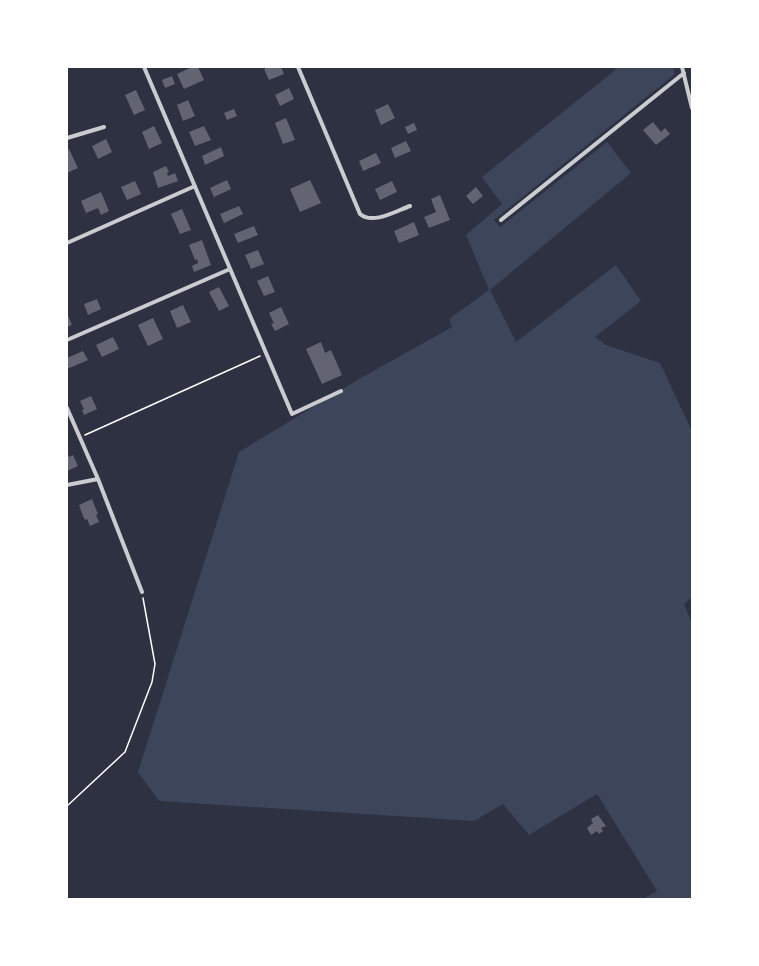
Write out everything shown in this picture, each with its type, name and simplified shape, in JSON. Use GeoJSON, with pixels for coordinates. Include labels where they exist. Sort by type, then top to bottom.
{"type":"FeatureCollection","features":[{"type":"Feature","properties":{"kind":"street"},"geometry":{"type":"LineString","coordinates":[[144,67],[292,414],[341,391]]}},
{"type":"Feature","properties":{"kind":"street"},"geometry":{"type":"LineString","coordinates":[[298,67],[360,214],[365,218],[373,219],[410,206]]}},
{"type":"Feature","properties":{"kind":"street"},"geometry":{"type":"LineString","coordinates":[[682,67],[692,108]]}},
{"type":"Feature","properties":{"kind":"street"},"geometry":{"type":"LineString","coordinates":[[501,220],[684,74]]}},
{"type":"Feature","properties":{"kind":"street"},"geometry":{"type":"LineString","coordinates":[[67,138],[104,127]]}},
{"type":"Feature","properties":{"kind":"street"},"geometry":{"type":"LineString","coordinates":[[67,242],[195,186]]}},
{"type":"Feature","properties":{"kind":"street"},"geometry":{"type":"LineString","coordinates":[[67,340],[230,269]]}},
{"type":"Feature","properties":{"kind":"street"},"geometry":{"type":"LineString","coordinates":[[67,408],[98,479],[142,592]]}},
{"type":"Feature","properties":{"kind":"street"},"geometry":{"type":"LineString","coordinates":[[67,484],[98,479]]}},
{"type":"Feature","properties":{"kind":"path"},"geometry":{"type":"LineString","coordinates":[[80,437],[266,353]]}},
{"type":"Feature","properties":{"kind":"path"},"geometry":{"type":"LineString","coordinates":[[67,806],[126,752],[152,682],[155,664],[142,592]]}},
{"type":"Feature","properties":{"kind":"shaded area"},"geometry":{"type":"Polygon","coordinates":[[[619,67],[673,67],[675,74],[494,220],[500,227],[607,142],[631,173],[490,290],[516,342],[616,265],[641,301],[595,337],[606,345],[660,363],[692,431],[692,597],[684,604],[692,623],[692,899],[643,899],[657,891],[597,794],[529,835],[503,804],[474,821],[159,801],[138,772],[239,452],[359,379],[452,327],[449,319],[489,290],[466,235],[502,204],[482,177],[619,67]]]}},
{"type":"Feature","properties":{"kind":"building"},"geometry":{"type":"Polygon","coordinates":[[[192,67],[198,67],[204,80],[184,89],[177,74],[192,67]]]}},
{"type":"Feature","properties":{"kind":"building"},"geometry":{"type":"Polygon","coordinates":[[[269,67],[281,67],[284,74],[269,80],[264,69],[269,67]]]}},
{"type":"Feature","properties":{"kind":"building"},"geometry":{"type":"Polygon","coordinates":[[[172,76],[175,84],[165,88],[162,80],[172,76]]]}},
{"type":"Feature","properties":{"kind":"building"},"geometry":{"type":"Polygon","coordinates":[[[289,88],[294,99],[280,106],[275,95],[289,88]]]}},
{"type":"Feature","properties":{"kind":"building"},"geometry":{"type":"Polygon","coordinates":[[[136,90],[145,110],[134,115],[125,95],[136,90]]]}},
{"type":"Feature","properties":{"kind":"building"},"geometry":{"type":"Polygon","coordinates":[[[188,100],[195,116],[183,121],[177,105],[188,100]]]}},
{"type":"Feature","properties":{"kind":"building"},"geometry":{"type":"Polygon","coordinates":[[[388,104],[395,118],[381,125],[375,110],[388,104]]]}},
{"type":"Feature","properties":{"kind":"building"},"geometry":{"type":"Polygon","coordinates":[[[234,109],[237,116],[227,120],[224,113],[234,109]]]}},
{"type":"Feature","properties":{"kind":"building"},"geometry":{"type":"Polygon","coordinates":[[[286,118],[295,140],[283,144],[275,123],[286,118]]]}},
{"type":"Feature","properties":{"kind":"building"},"geometry":{"type":"Polygon","coordinates":[[[653,122],[661,132],[665,128],[670,134],[656,145],[643,130],[653,122]]]}},
{"type":"Feature","properties":{"kind":"building"},"geometry":{"type":"Polygon","coordinates":[[[414,123],[417,130],[408,134],[405,127],[414,123]]]}},
{"type":"Feature","properties":{"kind":"building"},"geometry":{"type":"Polygon","coordinates":[[[154,126],[162,143],[149,149],[142,132],[154,126]]]}},
{"type":"Feature","properties":{"kind":"building"},"geometry":{"type":"Polygon","coordinates":[[[204,126],[211,140],[195,146],[189,132],[204,126]]]}},
{"type":"Feature","properties":{"kind":"building"},"geometry":{"type":"Polygon","coordinates":[[[106,139],[112,152],[98,159],[92,146],[106,139]]]}},
{"type":"Feature","properties":{"kind":"building"},"geometry":{"type":"Polygon","coordinates":[[[406,141],[411,151],[395,158],[391,148],[406,141]]]}},
{"type":"Feature","properties":{"kind":"building"},"geometry":{"type":"Polygon","coordinates":[[[221,147],[224,156],[205,165],[202,156],[221,147]]]}},
{"type":"Feature","properties":{"kind":"building"},"geometry":{"type":"Polygon","coordinates":[[[69,149],[78,168],[67,173],[67,150],[69,149]]]}},
{"type":"Feature","properties":{"kind":"building"},"geometry":{"type":"Polygon","coordinates":[[[376,153],[381,163],[363,171],[359,161],[376,153]]]}},
{"type":"Feature","properties":{"kind":"building"},"geometry":{"type":"Polygon","coordinates":[[[166,166],[169,172],[167,173],[168,176],[175,173],[178,181],[158,188],[153,172],[166,166]]]}},
{"type":"Feature","properties":{"kind":"building"},"geometry":{"type":"Polygon","coordinates":[[[227,180],[231,189],[214,197],[210,188],[227,180]]]}},
{"type":"Feature","properties":{"kind":"building"},"geometry":{"type":"Polygon","coordinates":[[[310,180],[321,203],[300,212],[290,189],[310,180]]]}},
{"type":"Feature","properties":{"kind":"building"},"geometry":{"type":"Polygon","coordinates":[[[135,181],[141,194],[127,200],[121,187],[135,181]]]}},
{"type":"Feature","properties":{"kind":"building"},"geometry":{"type":"Polygon","coordinates":[[[392,181],[397,192],[380,200],[375,189],[392,181]]]}},
{"type":"Feature","properties":{"kind":"building"},"geometry":{"type":"Polygon","coordinates":[[[476,187],[483,196],[473,204],[466,196],[476,187]]]}},
{"type":"Feature","properties":{"kind":"building"},"geometry":{"type":"Polygon","coordinates":[[[101,192],[109,211],[101,215],[98,208],[86,213],[81,201],[101,192]]]}},
{"type":"Feature","properties":{"kind":"building"},"geometry":{"type":"Polygon","coordinates":[[[440,195],[450,220],[429,228],[424,217],[436,212],[431,199],[440,195]]]}},
{"type":"Feature","properties":{"kind":"building"},"geometry":{"type":"Polygon","coordinates":[[[239,206],[243,214],[224,223],[220,214],[239,206]]]}},
{"type":"Feature","properties":{"kind":"building"},"geometry":{"type":"Polygon","coordinates":[[[182,209],[191,230],[180,234],[171,214],[182,209]]]}},
{"type":"Feature","properties":{"kind":"building"},"geometry":{"type":"Polygon","coordinates":[[[414,222],[419,235],[399,243],[394,231],[414,222]]]}},
{"type":"Feature","properties":{"kind":"building"},"geometry":{"type":"Polygon","coordinates":[[[254,226],[258,235],[238,243],[234,234],[254,226]]]}},
{"type":"Feature","properties":{"kind":"building"},"geometry":{"type":"Polygon","coordinates":[[[202,240],[211,265],[194,272],[192,266],[198,263],[197,259],[195,260],[189,245],[202,240]]]}},
{"type":"Feature","properties":{"kind":"building"},"geometry":{"type":"Polygon","coordinates":[[[258,250],[264,264],[251,269],[245,255],[258,250]]]}},
{"type":"Feature","properties":{"kind":"building"},"geometry":{"type":"Polygon","coordinates":[[[268,276],[275,292],[264,296],[257,281],[268,276]]]}},
{"type":"Feature","properties":{"kind":"building"},"geometry":{"type":"Polygon","coordinates":[[[219,287],[229,306],[219,311],[209,292],[219,287]]]}},
{"type":"Feature","properties":{"kind":"building"},"geometry":{"type":"Polygon","coordinates":[[[97,299],[101,309],[88,315],[84,304],[97,299]]]}},
{"type":"Feature","properties":{"kind":"building"},"geometry":{"type":"Polygon","coordinates":[[[183,305],[191,322],[177,328],[170,311],[183,305]]]}},
{"type":"Feature","properties":{"kind":"building"},"geometry":{"type":"Polygon","coordinates":[[[281,307],[289,324],[275,331],[271,324],[274,323],[269,313],[281,307]]]}},
{"type":"Feature","properties":{"kind":"building"},"geometry":{"type":"Polygon","coordinates":[[[67,313],[72,325],[67,327],[67,313]]]}},
{"type":"Feature","properties":{"kind":"building"},"geometry":{"type":"Polygon","coordinates":[[[153,318],[163,339],[148,346],[138,325],[153,318]]]}},
{"type":"Feature","properties":{"kind":"building"},"geometry":{"type":"Polygon","coordinates":[[[113,337],[119,349],[102,357],[96,345],[113,337]]]}},
{"type":"Feature","properties":{"kind":"building"},"geometry":{"type":"Polygon","coordinates":[[[321,342],[325,353],[331,350],[342,375],[322,384],[306,349],[321,342]]]}},
{"type":"Feature","properties":{"kind":"building"},"geometry":{"type":"Polygon","coordinates":[[[83,351],[88,360],[67,369],[67,358],[83,351]]]}},
{"type":"Feature","properties":{"kind":"building"},"geometry":{"type":"Polygon","coordinates":[[[91,396],[97,409],[84,415],[82,410],[84,409],[80,401],[91,396]]]}},
{"type":"Feature","properties":{"kind":"building"},"geometry":{"type":"Polygon","coordinates":[[[67,452],[69,457],[73,455],[78,466],[67,471],[67,452]]]}},
{"type":"Feature","properties":{"kind":"building"},"geometry":{"type":"Polygon","coordinates":[[[92,499],[98,514],[96,515],[99,522],[90,526],[87,519],[85,520],[79,505],[92,499]]]}},
{"type":"Feature","properties":{"kind":"building"},"geometry":{"type":"Polygon","coordinates":[[[598,815],[606,826],[601,828],[603,831],[599,834],[597,831],[591,835],[587,828],[593,823],[591,819],[598,815]]]}}]}
